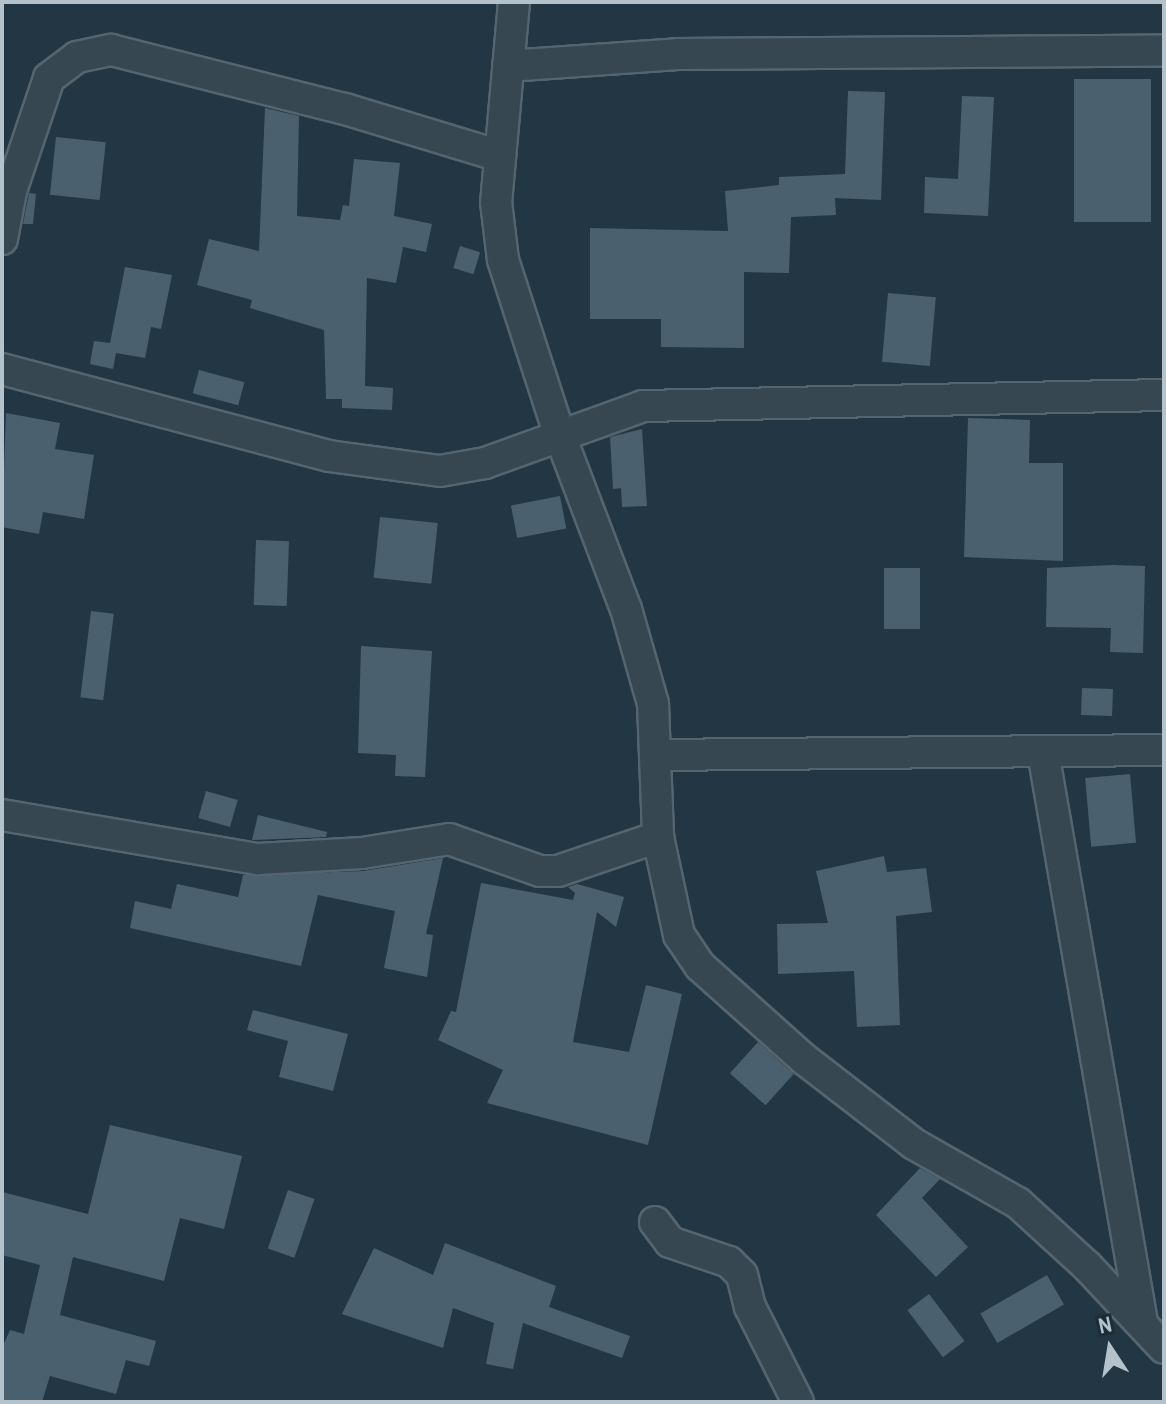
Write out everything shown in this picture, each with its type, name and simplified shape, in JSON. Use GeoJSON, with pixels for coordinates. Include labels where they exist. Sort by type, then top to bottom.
{"type":"FeatureCollection","features":[{"type":"Feature","properties":{"kind":"street"},"geometry":{"type":"LineString","coordinates":[[514,2],[496,202],[503,260],[559,433],[626,609],[653,704],[658,837],[669,906],[679,935],[700,966],[804,1059],[914,1144],[1018,1203],[1142,1322],[1164,1348]]}},
{"type":"Feature","properties":{"kind":"street"},"geometry":{"type":"LineString","coordinates":[[2,239],[11,191],[49,78],[77,57],[111,50],[345,109],[500,156]]}},
{"type":"Feature","properties":{"kind":"street"},"geometry":{"type":"LineString","coordinates":[[508,66],[678,54],[1164,51]]}},
{"type":"Feature","properties":{"kind":"street"},"geometry":{"type":"LineString","coordinates":[[2,369],[314,453],[440,471],[485,463],[559,433],[643,406],[1164,395]]}},
{"type":"Feature","properties":{"kind":"street"},"geometry":{"type":"LineString","coordinates":[[655,755],[1164,750]]}},
{"type":"Feature","properties":{"kind":"street"},"geometry":{"type":"LineString","coordinates":[[1043,752],[1142,1322]]}},
{"type":"Feature","properties":{"kind":"street"},"geometry":{"type":"LineString","coordinates":[[2,815],[258,859],[362,853],[449,839],[540,871],[558,871],[658,837]]}},
{"type":"Feature","properties":{"kind":"street"},"geometry":{"type":"LineString","coordinates":[[655,1222],[670,1242],[729,1262],[742,1275],[750,1307],[798,1402]]}},
{"type":"Feature","properties":{"kind":"building"},"geometry":{"type":"Polygon","coordinates":[[[1074,79],[1151,79],[1151,222],[1074,222],[1074,79]]]}},
{"type":"Feature","properties":{"kind":"building"},"geometry":{"type":"Polygon","coordinates":[[[848,91],[885,92],[881,200],[835,198],[836,215],[791,217],[789,273],[744,272],[744,348],[661,347],[661,319],[590,319],[590,228],[728,231],[725,191],[779,185],[779,177],[845,174],[848,91]]]}},
{"type":"Feature","properties":{"kind":"building"},"geometry":{"type":"Polygon","coordinates":[[[962,96],[994,97],[988,216],[924,213],[925,177],[958,179],[962,96]]]}},
{"type":"Feature","properties":{"kind":"building"},"geometry":{"type":"Polygon","coordinates":[[[265,108],[299,116],[297,216],[340,220],[343,205],[349,206],[354,159],[400,163],[394,216],[432,224],[426,252],[403,247],[396,283],[367,278],[365,386],[393,388],[392,410],[342,408],[342,399],[326,399],[324,330],[250,308],[252,300],[197,285],[209,239],[259,251],[265,108]]]}},
{"type":"Feature","properties":{"kind":"building"},"geometry":{"type":"Polygon","coordinates":[[[56,137],[106,142],[100,200],[50,195],[56,137]]]}},
{"type":"Feature","properties":{"kind":"building"},"geometry":{"type":"Polygon","coordinates":[[[29,193],[36,194],[33,224],[23,224],[29,193]]]}},
{"type":"Feature","properties":{"kind":"building"},"geometry":{"type":"Polygon","coordinates":[[[460,246],[480,252],[473,274],[453,268],[460,246]]]}},
{"type":"Feature","properties":{"kind":"building"},"geometry":{"type":"Polygon","coordinates":[[[125,267],[172,275],[161,329],[151,327],[145,358],[116,353],[113,369],[90,364],[94,341],[110,343],[125,267]]]}},
{"type":"Feature","properties":{"kind":"building"},"geometry":{"type":"Polygon","coordinates":[[[888,293],[936,297],[930,366],[882,362],[888,293]]]}},
{"type":"Feature","properties":{"kind":"building"},"geometry":{"type":"Polygon","coordinates":[[[199,370],[244,382],[238,405],[193,393],[199,370]]]}},
{"type":"Feature","properties":{"kind":"building"},"geometry":{"type":"Polygon","coordinates":[[[6,413],[60,423],[55,449],[94,455],[84,519],[43,512],[39,534],[2,527],[6,413]]]}},
{"type":"Feature","properties":{"kind":"building"},"geometry":{"type":"Polygon","coordinates":[[[968,418],[1030,420],[1029,463],[1063,463],[1063,561],[964,557],[968,418]]]}},
{"type":"Feature","properties":{"kind":"building"},"geometry":{"type":"Polygon","coordinates":[[[642,429],[647,506],[622,507],[621,488],[613,489],[610,437],[642,429]]]}},
{"type":"Feature","properties":{"kind":"building"},"geometry":{"type":"Polygon","coordinates":[[[560,496],[566,528],[517,538],[511,506],[560,496]]]}},
{"type":"Feature","properties":{"kind":"building"},"geometry":{"type":"Polygon","coordinates":[[[380,517],[438,523],[431,584],[374,578],[380,517]]]}},
{"type":"Feature","properties":{"kind":"building"},"geometry":{"type":"Polygon","coordinates":[[[256,540],[289,541],[287,606],[254,605],[256,540]]]}},
{"type":"Feature","properties":{"kind":"building"},"geometry":{"type":"Polygon","coordinates":[[[1145,566],[1143,653],[1110,652],[1111,628],[1046,627],[1047,568],[1145,566]]]}},
{"type":"Feature","properties":{"kind":"building"},"geometry":{"type":"Polygon","coordinates":[[[884,568],[920,568],[920,629],[884,629],[884,568]]]}},
{"type":"Feature","properties":{"kind":"building"},"geometry":{"type":"Polygon","coordinates":[[[91,611],[114,614],[103,700],[80,697],[91,611]]]}},
{"type":"Feature","properties":{"kind":"building"},"geometry":{"type":"Polygon","coordinates":[[[361,646],[432,651],[425,777],[395,776],[396,755],[358,753],[361,646]]]}},
{"type":"Feature","properties":{"kind":"building"},"geometry":{"type":"Polygon","coordinates":[[[1082,688],[1113,689],[1112,716],[1081,715],[1082,688]]]}},
{"type":"Feature","properties":{"kind":"building"},"geometry":{"type":"Polygon","coordinates":[[[1130,774],[1136,843],[1091,847],[1085,778],[1130,774]]]}},
{"type":"Feature","properties":{"kind":"building"},"geometry":{"type":"Polygon","coordinates":[[[206,791],[238,800],[230,827],[198,818],[206,791]]]}},
{"type":"Feature","properties":{"kind":"building"},"geometry":{"type":"Polygon","coordinates":[[[258,815],[327,832],[326,837],[252,840],[258,815]]]}},
{"type":"Feature","properties":{"kind":"building"},"geometry":{"type":"Polygon","coordinates":[[[884,856],[887,872],[926,868],[932,912],[896,916],[900,1025],[857,1027],[854,971],[778,974],[777,924],[828,923],[816,871],[884,856]]]}},
{"type":"Feature","properties":{"kind":"building"},"geometry":{"type":"Polygon","coordinates":[[[443,858],[426,934],[433,935],[427,977],[384,968],[395,911],[318,895],[301,966],[130,928],[135,901],[171,909],[177,884],[238,897],[243,875],[363,871],[443,858]]]}},
{"type":"Feature","properties":{"kind":"building"},"geometry":{"type":"Polygon","coordinates":[[[481,883],[573,900],[575,893],[568,887],[577,884],[624,897],[616,927],[597,912],[573,1042],[629,1052],[646,985],[682,994],[648,1145],[487,1103],[503,1070],[438,1040],[451,1011],[456,1012],[481,883]]]}},
{"type":"Feature","properties":{"kind":"building"},"geometry":{"type":"Polygon","coordinates":[[[253,1010],[348,1034],[333,1091],[279,1077],[288,1041],[247,1030],[253,1010]]]}},
{"type":"Feature","properties":{"kind":"building"},"geometry":{"type":"Polygon","coordinates":[[[758,1042],[794,1074],[766,1105],[730,1073],[758,1042]]]}},
{"type":"Feature","properties":{"kind":"building"},"geometry":{"type":"Polygon","coordinates":[[[110,1125],[242,1156],[224,1229],[180,1218],[164,1281],[73,1257],[60,1315],[156,1341],[149,1366],[126,1360],[116,1394],[50,1376],[42,1402],[2,1402],[2,1348],[10,1330],[24,1334],[40,1265],[2,1255],[2,1192],[88,1214],[110,1125]]]}},
{"type":"Feature","properties":{"kind":"building"},"geometry":{"type":"Polygon","coordinates":[[[920,1168],[940,1179],[922,1198],[968,1247],[936,1277],[876,1215],[920,1168]]]}},
{"type":"Feature","properties":{"kind":"building"},"geometry":{"type":"Polygon","coordinates":[[[288,1190],[314,1199],[294,1258],[268,1249],[288,1190]]]}},
{"type":"Feature","properties":{"kind":"building"},"geometry":{"type":"Polygon","coordinates":[[[445,1243],[556,1286],[549,1307],[630,1336],[622,1358],[523,1323],[513,1369],[486,1364],[494,1323],[453,1308],[443,1348],[342,1314],[374,1248],[433,1275],[445,1243]]]}},
{"type":"Feature","properties":{"kind":"building"},"geometry":{"type":"Polygon","coordinates":[[[1047,1275],[1064,1304],[997,1343],[980,1314],[1047,1275]]]}},
{"type":"Feature","properties":{"kind":"building"},"geometry":{"type":"Polygon","coordinates":[[[929,1294],[965,1341],[943,1357],[907,1310],[929,1294]]]}}]}
